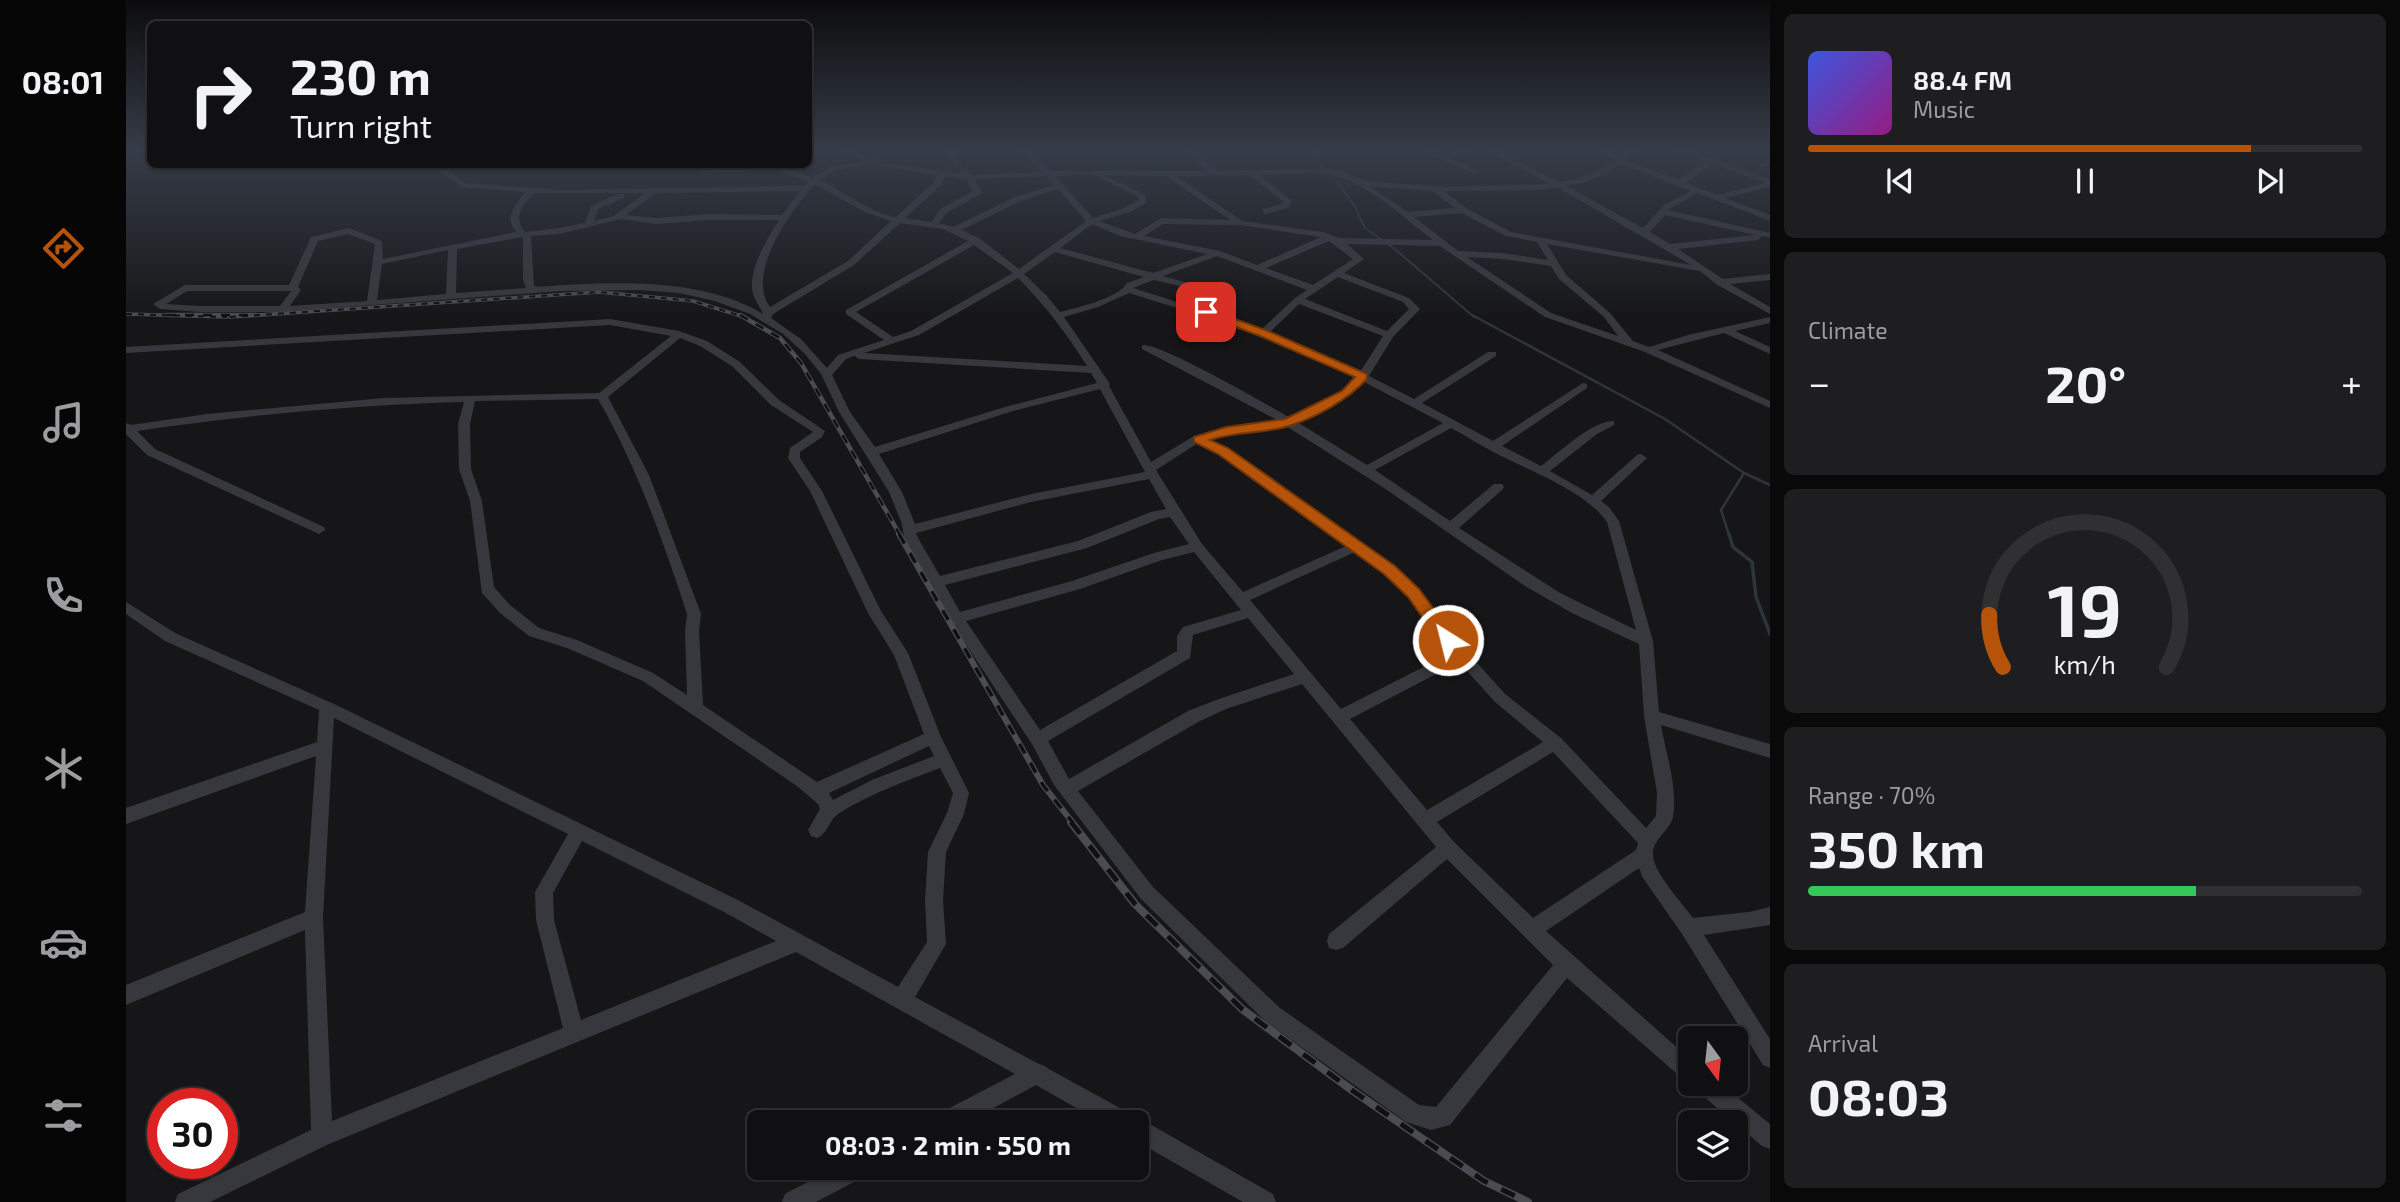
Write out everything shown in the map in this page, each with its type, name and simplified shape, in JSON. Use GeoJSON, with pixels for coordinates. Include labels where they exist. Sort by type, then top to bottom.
{"type":"FeatureCollection","features":[{"type":"Feature","properties":{"kind":"street"},"geometry":{"type":"LineString","coordinates":[[517,206],[513,220],[516,230],[524,235]]}},
{"type":"Feature","properties":{"kind":"street"},"geometry":{"type":"LineString","coordinates":[[589,224],[594,208],[599,206]]}},
{"type":"Feature","properties":{"kind":"street"},"geometry":{"type":"LineString","coordinates":[[622,217],[632,206]]}},
{"type":"Feature","properties":{"kind":"street"},"geometry":{"type":"LineString","coordinates":[[793,206],[768,248],[757,286],[760,300],[768,315],[816,359],[827,375],[841,405],[872,452],[911,530],[911,538],[957,618],[1038,739],[1067,789],[1147,893],[1273,1015],[1414,1114],[1431,1119],[1442,1117],[1566,964]]}},
{"type":"Feature","properties":{"kind":"street"},"geometry":{"type":"LineString","coordinates":[[857,206],[899,219],[935,223],[955,229],[976,240],[1020,273],[1058,316],[1105,384],[1172,512],[1197,547],[1305,677],[1448,848],[1566,964],[1678,1062]]}},
{"type":"Feature","properties":{"kind":"street"},"geometry":{"type":"LineString","coordinates":[[293,288],[188,287],[159,304],[233,308],[284,307],[535,290],[657,288],[697,293],[768,315],[851,263],[913,206]]}},
{"type":"Feature","properties":{"kind":"street"},"geometry":{"type":"LineString","coordinates":[[935,223],[943,211],[952,206]]}},
{"type":"Feature","properties":{"kind":"street"},"geometry":{"type":"LineString","coordinates":[[955,229],[1005,206]]}},
{"type":"Feature","properties":{"kind":"street"},"geometry":{"type":"LineString","coordinates":[[1077,206],[1091,221],[1137,236],[1217,253],[1314,289]]}},
{"type":"Feature","properties":{"kind":"street"},"geometry":{"type":"LineString","coordinates":[[827,375],[842,357],[915,333],[1020,273],[1091,221],[1127,211],[1135,206]]}},
{"type":"Feature","properties":{"kind":"street"},"geometry":{"type":"LineString","coordinates":[[1215,206],[1240,223]]}},
{"type":"Feature","properties":{"kind":"street"},"geometry":{"type":"LineString","coordinates":[[1266,211],[1285,206]]}},
{"type":"Feature","properties":{"kind":"street"},"geometry":{"type":"LineString","coordinates":[[1393,206],[1455,254],[1549,315],[1649,350],[1770,405]]}},
{"type":"Feature","properties":{"kind":"street"},"geometry":{"type":"LineString","coordinates":[[1458,206],[1510,234],[1703,270]]}},
{"type":"Feature","properties":{"kind":"street"},"geometry":{"type":"LineString","coordinates":[[1597,206],[1770,311]]}},
{"type":"Feature","properties":{"kind":"street"},"geometry":{"type":"LineString","coordinates":[[1644,233],[1669,206]]}},
{"type":"Feature","properties":{"kind":"street"},"geometry":{"type":"LineString","coordinates":[[1741,206],[1770,218]]}},
{"type":"Feature","properties":{"kind":"street"},"geometry":{"type":"LineString","coordinates":[[1406,215],[1463,210]]}},
{"type":"Feature","properties":{"kind":"street"},"geometry":{"type":"LineString","coordinates":[[1664,212],[1769,234]]}},
{"type":"Feature","properties":{"kind":"street"},"geometry":{"type":"LineString","coordinates":[[380,262],[622,217],[656,221],[708,217],[784,218]]}},
{"type":"Feature","properties":{"kind":"street"},"geometry":{"type":"LineString","coordinates":[[1137,236],[1161,221],[1240,223],[1334,239],[1441,243]]}},
{"type":"Feature","properties":{"kind":"street"},"geometry":{"type":"LineString","coordinates":[[284,307],[296,290],[293,288],[311,242],[320,237],[349,231],[379,243],[380,262],[375,272],[372,302]]}},
{"type":"Feature","properties":{"kind":"street"},"geometry":{"type":"LineString","coordinates":[[1668,247],[1769,234]]}},
{"type":"Feature","properties":{"kind":"street"},"geometry":{"type":"LineString","coordinates":[[524,235],[529,286],[535,290]]}},
{"type":"Feature","properties":{"kind":"street"},"geometry":{"type":"LineString","coordinates":[[1260,267],[1334,239]]}},
{"type":"Feature","properties":{"kind":"street"},"geometry":{"type":"LineString","coordinates":[[1264,333],[1298,300],[1359,259],[1334,239]]}},
{"type":"Feature","properties":{"kind":"street"},"geometry":{"type":"LineString","coordinates":[[1540,239],[1562,278],[1607,315],[1630,344]]}},
{"type":"Feature","properties":{"kind":"street"},"geometry":{"type":"LineString","coordinates":[[893,341],[850,315],[852,309],[976,240]]}},
{"type":"Feature","properties":{"kind":"street"},"geometry":{"type":"LineString","coordinates":[[451,296],[453,247]]}},
{"type":"Feature","properties":{"kind":"street"},"geometry":{"type":"LineString","coordinates":[[1054,248],[1202,290]]}},
{"type":"Feature","properties":{"kind":"street"},"geometry":{"type":"LineString","coordinates":[[1058,316],[1095,305],[1153,275],[1217,253]]}},
{"type":"Feature","properties":{"kind":"street"},"geometry":{"type":"LineString","coordinates":[[1455,254],[1503,256],[1553,264]]}},
{"type":"Feature","properties":{"kind":"street"},"geometry":{"type":"LineString","coordinates":[[911,530],[1031,498],[1150,472],[1198,439],[1226,430],[1288,422],[1347,393],[1363,376],[1389,335],[1415,309],[1413,305],[1336,273]]}},
{"type":"Feature","properties":{"kind":"street"},"geometry":{"type":"LineString","coordinates":[[1719,282],[1770,277]]}},
{"type":"Feature","properties":{"kind":"street"},"geometry":{"type":"LineString","coordinates":[[1758,279],[1770,285]]}},
{"type":"Feature","properties":{"kind":"street"},"geometry":{"type":"LineString","coordinates":[[1128,290],[1206,312],[1264,333],[1363,376],[1594,500],[1613,521],[1647,641],[1652,716],[1665,793],[1664,818],[1645,848],[1531,930]]}},
{"type":"Feature","properties":{"kind":"street"},"geometry":{"type":"LineString","coordinates":[[1298,300],[1389,335]]}},
{"type":"Feature","properties":{"kind":"street"},"geometry":{"type":"LineString","coordinates":[[1649,350],[1770,320]]}},
{"type":"Feature","properties":{"kind":"street"},"geometry":{"type":"LineString","coordinates":[[126,350],[610,322],[663,328],[702,341],[724,355],[753,378],[772,400],[819,431],[818,435],[794,451],[794,458],[816,491],[875,613],[901,653],[933,737],[961,793],[955,814],[937,852],[934,900],[937,944],[902,999]]}},
{"type":"Feature","properties":{"kind":"street"},"geometry":{"type":"LineString","coordinates":[[1726,330],[1770,351]]}},
{"type":"Feature","properties":{"kind":"street"},"geometry":{"type":"LineString","coordinates":[[127,428],[207,417],[372,402],[602,396],[679,334]]}},
{"type":"Feature","properties":{"kind":"street"},"geometry":{"type":"LineString","coordinates":[[1146,347],[1183,364],[1288,422],[1366,470],[1498,562],[1558,599],[1647,641]]}},
{"type":"Feature","properties":{"kind":"street"},"geometry":{"type":"LineString","coordinates":[[1413,404],[1492,354]]}},
{"type":"Feature","properties":{"kind":"street"},"geometry":{"type":"LineString","coordinates":[[816,359],[866,355],[1095,370]]}},
{"type":"Feature","properties":{"kind":"street"},"geometry":{"type":"LineString","coordinates":[[872,452],[1009,409],[1105,384]]}},
{"type":"Feature","properties":{"kind":"street"},"geometry":{"type":"LineString","coordinates":[[1492,447],[1583,386]]}},
{"type":"Feature","properties":{"kind":"street"},"geometry":{"type":"LineString","coordinates":[[602,396],[624,433],[639,466],[694,614],[692,631],[695,708]]}},
{"type":"Feature","properties":{"kind":"street"},"geometry":{"type":"LineString","coordinates":[[470,398],[464,424],[465,469],[476,501],[488,589],[505,609],[534,632],[572,644],[648,677],[743,738],[815,791],[824,799],[829,810]]}},
{"type":"Feature","properties":{"kind":"street"},"geometry":{"type":"LineString","coordinates":[[1366,470],[1449,424]]}},
{"type":"Feature","properties":{"kind":"street"},"geometry":{"type":"LineString","coordinates":[[1541,472],[1593,432],[1610,424]]}},
{"type":"Feature","properties":{"kind":"street"},"geometry":{"type":"LineString","coordinates":[[127,428],[150,452],[318,530]]}},
{"type":"Feature","properties":{"kind":"street"},"geometry":{"type":"LineString","coordinates":[[1198,439],[1223,451],[1357,546],[1414,593],[1461,654],[1500,698],[1555,743],[1645,848],[1649,872],[1689,928],[1770,1058]]}},
{"type":"Feature","properties":{"kind":"street"},"geometry":{"type":"LineString","coordinates":[[1594,500],[1641,458]]}},
{"type":"Feature","properties":{"kind":"street"},"geometry":{"type":"LineString","coordinates":[[1450,528],[1498,487]]}},
{"type":"Feature","properties":{"kind":"street"},"geometry":{"type":"LineString","coordinates":[[936,582],[1082,545],[1156,515],[1172,512]]}},
{"type":"Feature","properties":{"kind":"street"},"geometry":{"type":"LineString","coordinates":[[1240,599],[1357,546]]}},
{"type":"Feature","properties":{"kind":"street"},"geometry":{"type":"LineString","coordinates":[[957,618],[1075,584],[1159,555],[1197,547]]}},
{"type":"Feature","properties":{"kind":"street"},"geometry":{"type":"LineString","coordinates":[[126,607],[170,637],[327,707],[731,906],[1102,1110]]}},
{"type":"Feature","properties":{"kind":"street"},"geometry":{"type":"LineString","coordinates":[[1038,739],[1185,654],[1184,636],[1188,631],[1251,612]]}},
{"type":"Feature","properties":{"kind":"street"},"geometry":{"type":"LineString","coordinates":[[1340,717],[1461,654]]}},
{"type":"Feature","properties":{"kind":"street"},"geometry":{"type":"LineString","coordinates":[[1067,789],[1194,716],[1221,704],[1305,677]]}},
{"type":"Feature","properties":{"kind":"street"},"geometry":{"type":"LineString","coordinates":[[322,1136],[314,917],[327,707]]}},
{"type":"Feature","properties":{"kind":"street"},"geometry":{"type":"LineString","coordinates":[[1652,716],[1770,751]]}},
{"type":"Feature","properties":{"kind":"street"},"geometry":{"type":"LineString","coordinates":[[815,791],[933,737]]}},
{"type":"Feature","properties":{"kind":"street"},"geometry":{"type":"LineString","coordinates":[[1425,820],[1555,743]]}},
{"type":"Feature","properties":{"kind":"street"},"geometry":{"type":"LineString","coordinates":[[126,816],[324,746]]}},
{"type":"Feature","properties":{"kind":"street"},"geometry":{"type":"LineString","coordinates":[[817,830],[829,810],[878,785],[944,759]]}},
{"type":"Feature","properties":{"kind":"street"},"geometry":{"type":"LineString","coordinates":[[574,1033],[545,920],[544,892],[579,831]]}},
{"type":"Feature","properties":{"kind":"street"},"geometry":{"type":"LineString","coordinates":[[1336,941],[1448,848]]}},
{"type":"Feature","properties":{"kind":"street"},"geometry":{"type":"LineString","coordinates":[[1689,928],[1749,922],[1770,916]]}},
{"type":"Feature","properties":{"kind":"street"},"geometry":{"type":"LineString","coordinates":[[126,995],[314,917]]}},
{"type":"Feature","properties":{"kind":"street"},"geometry":{"type":"LineString","coordinates":[[186,1202],[322,1136],[797,942]]}},
{"type":"Feature","properties":{"kind":"street"},"geometry":{"type":"LineString","coordinates":[[969,1110],[1038,1073]]}},
{"type":"Feature","properties":{"kind":"street"},"geometry":{"type":"LineString","coordinates":[[1719,1096],[1770,1138]]}},
{"type":"Feature","properties":{"kind":"street"},"geometry":{"type":"LineString","coordinates":[[1149,1136],[1265,1202]]}},
{"type":"Feature","properties":{"kind":"street"},"geometry":{"type":"LineString","coordinates":[[793,1202],[834,1180]]}},
{"type":"Feature","properties":{"kind":"waterway"},"geometry":{"type":"LineString","coordinates":[[1355,206],[1365,228],[1396,250],[1474,317]]}},
{"type":"Feature","properties":{"kind":"waterway"},"geometry":{"type":"LineString","coordinates":[[1472,315],[1665,419],[1744,473]]}},
{"type":"Feature","properties":{"kind":"waterway"},"geometry":{"type":"LineString","coordinates":[[1729,535],[1721,510],[1744,473]]}},
{"type":"Feature","properties":{"kind":"waterway"},"geometry":{"type":"LineString","coordinates":[[1744,473],[1770,485]]}},
{"type":"Feature","properties":{"kind":"waterway"},"geometry":{"type":"LineString","coordinates":[[1729,534],[1733,547],[1752,562],[1756,597],[1770,634]]}},
{"type":"Feature","properties":{"kind":"railway"},"geometry":{"type":"LineString","coordinates":[[230,317],[599,292],[693,301],[743,317]]}},
{"type":"Feature","properties":{"kind":"railway"},"geometry":{"type":"LineString","coordinates":[[126,314],[227,317]]}},
{"type":"Feature","properties":{"kind":"railway"},"geometry":{"type":"LineString","coordinates":[[167,315],[256,315]]}},
{"type":"Feature","properties":{"kind":"railway"},"geometry":{"type":"LineString","coordinates":[[743,317],[780,338],[801,363],[900,535]]}},
{"type":"Feature","properties":{"kind":"railway"},"geometry":{"type":"LineString","coordinates":[[899,534],[1043,785],[1073,823]]}},
{"type":"Feature","properties":{"kind":"railway"},"geometry":{"type":"LineString","coordinates":[[1071,822],[1135,904],[1242,1009],[1353,1091],[1484,1181],[1528,1202]]}},
{"type":"Feature","properties":{"kind":"route"},"geometry":{"type":"LineString","coordinates":[[1206,312],[1264,333],[1363,376],[1347,393],[1288,422],[1226,430],[1198,439],[1223,451],[1389,570],[1414,593],[1448,640]]}}]}
